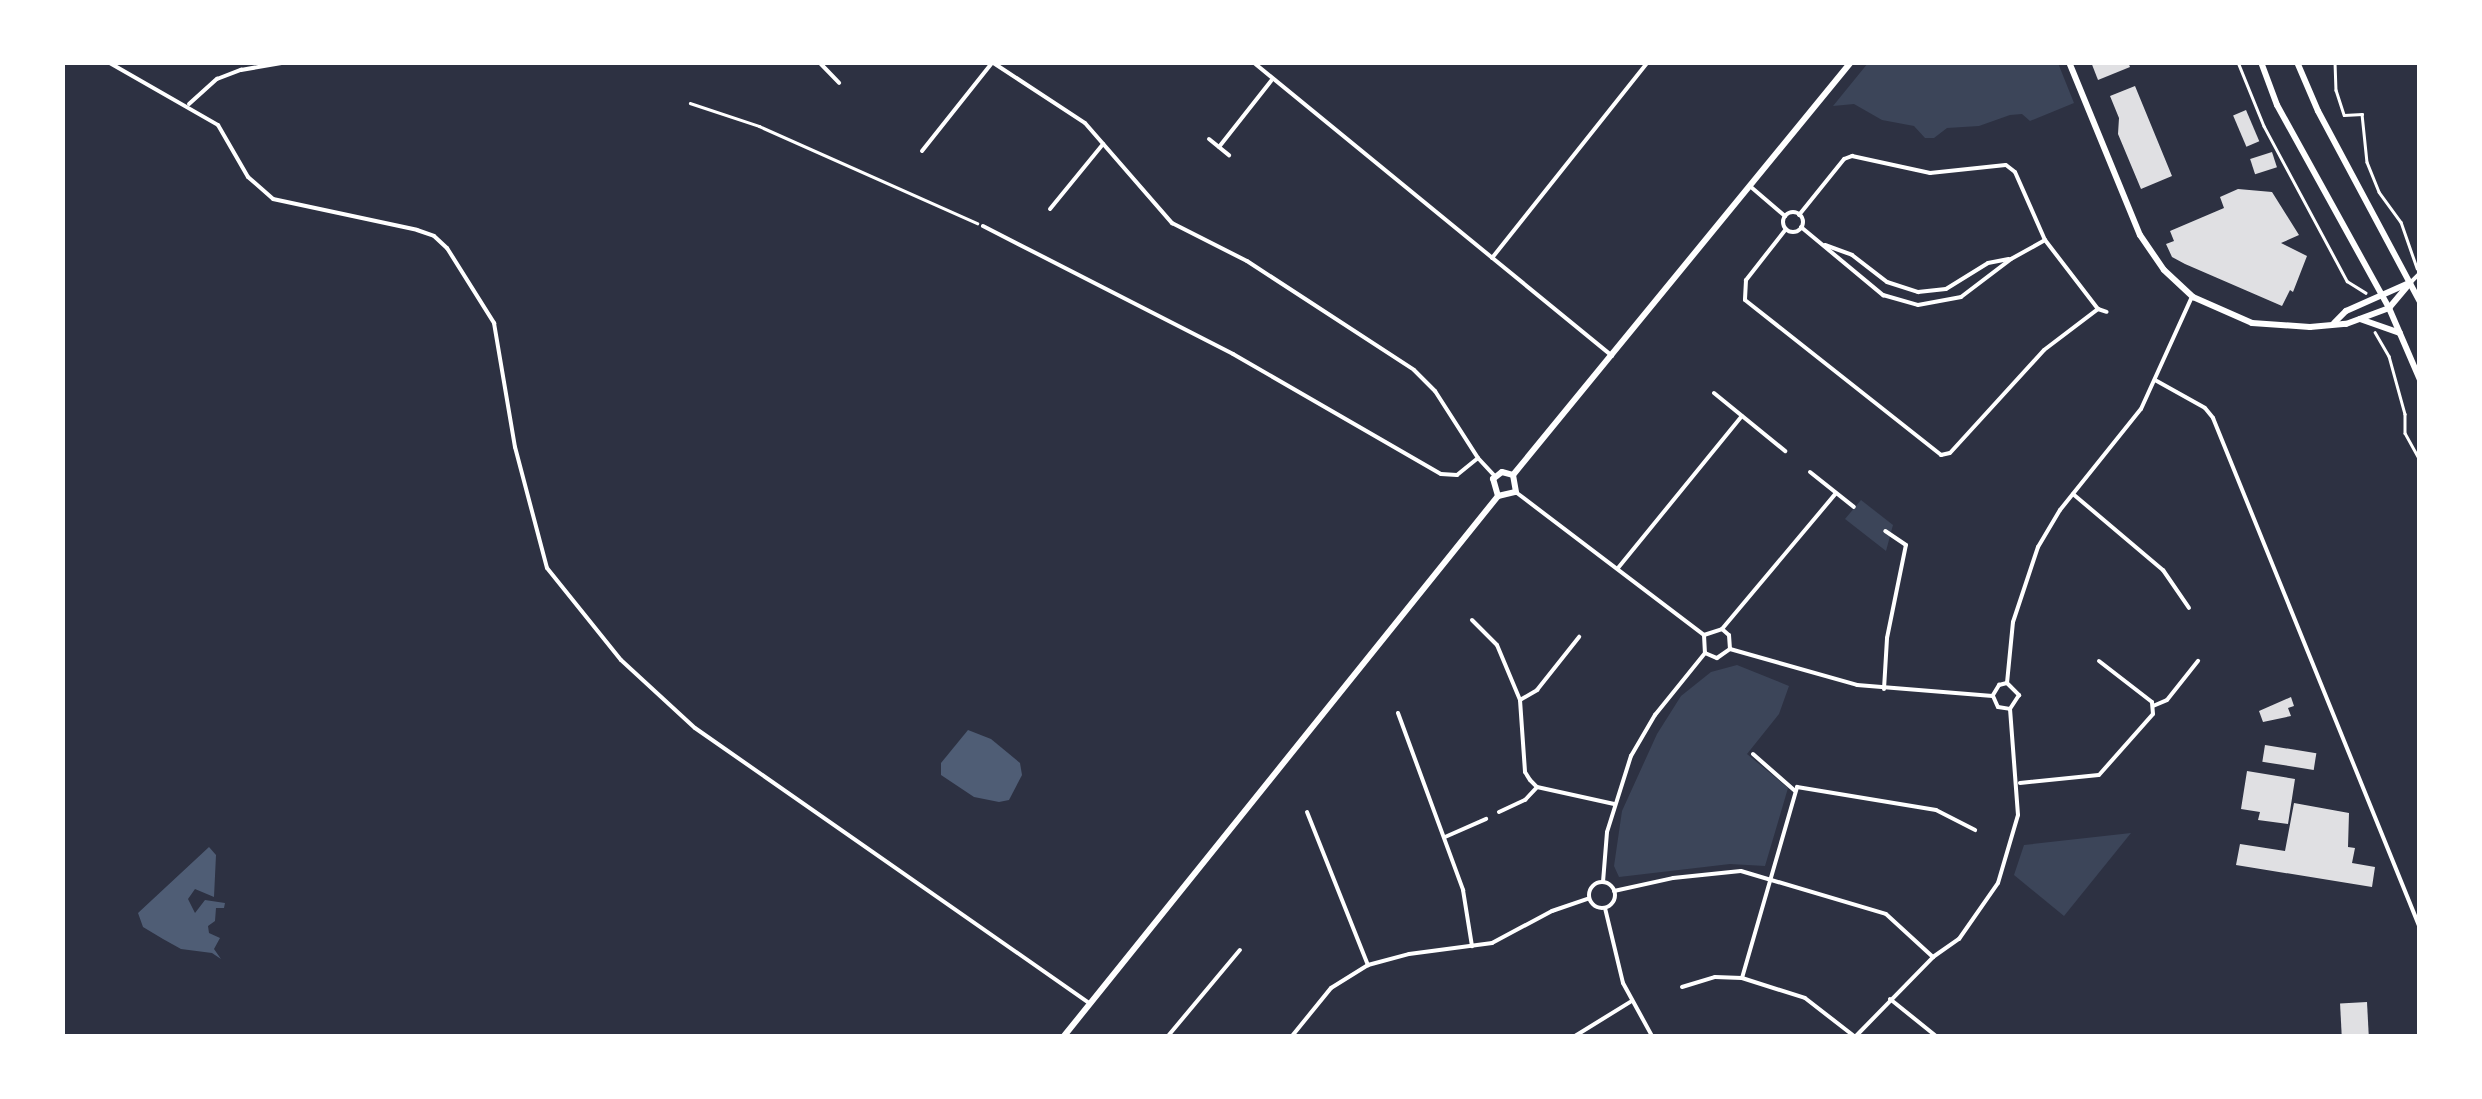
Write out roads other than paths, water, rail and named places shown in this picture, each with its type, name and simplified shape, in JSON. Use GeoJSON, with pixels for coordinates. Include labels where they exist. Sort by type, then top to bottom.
{"type":"FeatureCollection","features":[{"type":"Feature","properties":{"kind":"main road"},"geometry":{"type":"LineString","coordinates":[[1064,1036],[1498,496],[1516,492],[1514,475],[1850,62]]}},
{"type":"Feature","properties":{"kind":"main road"},"geometry":{"type":"LineString","coordinates":[[2069,62],[2140,235],[2164,270],[2192,297],[2218,311],[2263,326],[2334,322],[2360,319],[2389,308],[2410,283]]}},
{"type":"Feature","properties":{"kind":"main road"},"geometry":{"type":"LineString","coordinates":[[2261,62],[2295,138],[2382,294],[2420,380]]}},
{"type":"Feature","properties":{"kind":"main road"},"geometry":{"type":"LineString","coordinates":[[2297,62],[2318,111],[2420,302]]}},
{"type":"Feature","properties":{"kind":"main road"},"geometry":{"type":"LineString","coordinates":[[2334,322],[2368,300],[2410,283]]}},
{"type":"Feature","properties":{"kind":"main road"},"geometry":{"type":"LineString","coordinates":[[2360,319],[2400,333]]}},
{"type":"Feature","properties":{"kind":"main road"},"geometry":{"type":"LineString","coordinates":[[1498,496],[1492,487],[1496,476],[1506,472],[1514,475]]}},
{"type":"Feature","properties":{"kind":"street"},"geometry":{"type":"LineString","coordinates":[[108,62],[188,105],[218,126],[248,178],[273,199],[416,230],[448,248],[494,324],[515,446],[548,568],[651,692],[695,728],[1090,1004]]}},
{"type":"Feature","properties":{"kind":"street"},"geometry":{"type":"LineString","coordinates":[[188,105],[218,79],[241,70],[282,63],[347,62]]}},
{"type":"Feature","properties":{"kind":"street"},"geometry":{"type":"LineString","coordinates":[[819,62],[829,64],[840,83]]}},
{"type":"Feature","properties":{"kind":"street"},"geometry":{"type":"LineString","coordinates":[[922,150],[992,62],[1066,108],[1172,223],[1247,260],[1414,370],[1435,391],[1478,458],[1496,476]]}},
{"type":"Feature","properties":{"kind":"street"},"geometry":{"type":"LineString","coordinates":[[1252,62],[1612,356]]}},
{"type":"Feature","properties":{"kind":"street"},"geometry":{"type":"LineString","coordinates":[[1491,258],[1648,62]]}},
{"type":"Feature","properties":{"kind":"street"},"geometry":{"type":"LineString","coordinates":[[1219,148],[1271,80]]}},
{"type":"Feature","properties":{"kind":"street"},"geometry":{"type":"LineString","coordinates":[[1209,139],[1229,155]]}},
{"type":"Feature","properties":{"kind":"street"},"geometry":{"type":"LineString","coordinates":[[1050,209],[1102,144]]}},
{"type":"Feature","properties":{"kind":"street"},"geometry":{"type":"LineString","coordinates":[[1750,186],[1785,216],[1799,215],[1848,157],[1930,173],[2006,165],[2015,172],[2045,240],[2098,309],[2107,312]]}},
{"type":"Feature","properties":{"kind":"street"},"geometry":{"type":"LineString","coordinates":[[1799,215],[1801,227],[1883,295],[1918,305],[1961,296],[2010,259],[2045,240]]}},
{"type":"Feature","properties":{"kind":"street"},"geometry":{"type":"LineString","coordinates":[[1785,216],[1786,229],[1746,280],[1746,300],[1940,455],[1950,454],[2044,350],[2098,309]]}},
{"type":"Feature","properties":{"kind":"street"},"geometry":{"type":"LineString","coordinates":[[983,226],[1233,354],[1441,474],[1457,475],[1478,458]]}},
{"type":"Feature","properties":{"kind":"street"},"geometry":{"type":"LineString","coordinates":[[1786,229],[1801,227]]}},
{"type":"Feature","properties":{"kind":"street"},"geometry":{"type":"LineString","coordinates":[[1821,243],[1852,256],[1898,288],[1918,292],[1946,288],[1988,263],[2010,259]]}},
{"type":"Feature","properties":{"kind":"street"},"geometry":{"type":"LineString","coordinates":[[2410,283],[2419,273]]}},
{"type":"Feature","properties":{"kind":"street"},"geometry":{"type":"LineString","coordinates":[[1682,987],[1714,977],[1742,978],[1805,998],[1855,1036],[1933,957],[1973,924],[1998,883],[2014,836],[2018,783],[2010,709],[2019,696],[2008,683],[2013,622],[2028,568],[2073,494],[2130,426],[2192,297]]}},
{"type":"Feature","properties":{"kind":"street"},"geometry":{"type":"LineString","coordinates":[[2154,380],[2204,408],[2213,418],[2420,928]]}},
{"type":"Feature","properties":{"kind":"street"},"geometry":{"type":"LineString","coordinates":[[1714,393],[1785,450]]}},
{"type":"Feature","properties":{"kind":"street"},"geometry":{"type":"LineString","coordinates":[[1618,568],[1742,416]]}},
{"type":"Feature","properties":{"kind":"street"},"geometry":{"type":"LineString","coordinates":[[1810,472],[1854,506]]}},
{"type":"Feature","properties":{"kind":"street"},"geometry":{"type":"LineString","coordinates":[[1516,492],[1704,635],[1705,652],[1642,734],[1614,804],[1602,882]]}},
{"type":"Feature","properties":{"kind":"street"},"geometry":{"type":"LineString","coordinates":[[1704,635],[1722,629],[1836,493]]}},
{"type":"Feature","properties":{"kind":"street"},"geometry":{"type":"LineString","coordinates":[[2073,494],[2163,570],[2189,608]]}},
{"type":"Feature","properties":{"kind":"street"},"geometry":{"type":"LineString","coordinates":[[1884,690],[1887,638],[1906,545],[1885,530]]}},
{"type":"Feature","properties":{"kind":"street"},"geometry":{"type":"LineString","coordinates":[[1472,620],[1497,645],[1520,700],[1525,772],[1536,787],[1614,804]]}},
{"type":"Feature","properties":{"kind":"street"},"geometry":{"type":"LineString","coordinates":[[1722,629],[1729,635],[1730,648]]}},
{"type":"Feature","properties":{"kind":"street"},"geometry":{"type":"LineString","coordinates":[[1520,700],[1538,690],[1579,637]]}},
{"type":"Feature","properties":{"kind":"street"},"geometry":{"type":"LineString","coordinates":[[1730,648],[1824,678],[1884,690],[1993,696]]}},
{"type":"Feature","properties":{"kind":"street"},"geometry":{"type":"LineString","coordinates":[[1705,652],[1716,658],[1730,648]]}},
{"type":"Feature","properties":{"kind":"street"},"geometry":{"type":"LineString","coordinates":[[2018,783],[2099,774],[2142,728],[2152,707],[2167,700],[2198,660]]}},
{"type":"Feature","properties":{"kind":"street"},"geometry":{"type":"LineString","coordinates":[[2098,661],[2152,707]]}},
{"type":"Feature","properties":{"kind":"street"},"geometry":{"type":"LineString","coordinates":[[2008,683],[1996,688],[1993,696],[1998,707],[2010,709]]}},
{"type":"Feature","properties":{"kind":"street"},"geometry":{"type":"LineString","coordinates":[[1398,713],[1463,890],[1472,946]]}},
{"type":"Feature","properties":{"kind":"street"},"geometry":{"type":"LineString","coordinates":[[1753,754],[1794,790]]}},
{"type":"Feature","properties":{"kind":"street"},"geometry":{"type":"LineString","coordinates":[[1794,790],[1806,785],[1936,810],[1975,830]]}},
{"type":"Feature","properties":{"kind":"street"},"geometry":{"type":"LineString","coordinates":[[1498,812],[1525,800],[1536,787]]}},
{"type":"Feature","properties":{"kind":"street"},"geometry":{"type":"LineString","coordinates":[[1742,978],[1794,790]]}},
{"type":"Feature","properties":{"kind":"street"},"geometry":{"type":"LineString","coordinates":[[1307,812],[1368,965]]}},
{"type":"Feature","properties":{"kind":"street"},"geometry":{"type":"LineString","coordinates":[[1444,837],[1486,819]]}},
{"type":"Feature","properties":{"kind":"street"},"geometry":{"type":"LineString","coordinates":[[1602,882],[1614,891],[1731,870],[1886,914],[1933,957]]}},
{"type":"Feature","properties":{"kind":"street"},"geometry":{"type":"LineString","coordinates":[[1602,882],[1592,886],[1589,898],[1593,905],[1604,908]]}},
{"type":"Feature","properties":{"kind":"street"},"geometry":{"type":"LineString","coordinates":[[1604,908],[1614,900],[1614,891]]}},
{"type":"Feature","properties":{"kind":"street"},"geometry":{"type":"LineString","coordinates":[[1292,1036],[1331,988],[1368,965],[1509,937],[1552,911],[1589,898]]}},
{"type":"Feature","properties":{"kind":"street"},"geometry":{"type":"LineString","coordinates":[[1604,908],[1631,1001],[1652,1036]]}},
{"type":"Feature","properties":{"kind":"street"},"geometry":{"type":"LineString","coordinates":[[1168,1036],[1240,950]]}},
{"type":"Feature","properties":{"kind":"street"},"geometry":{"type":"LineString","coordinates":[[1890,998],[1936,1036]]}},
{"type":"Feature","properties":{"kind":"street"},"geometry":{"type":"LineString","coordinates":[[1575,1036],[1631,1001]]}}]}
